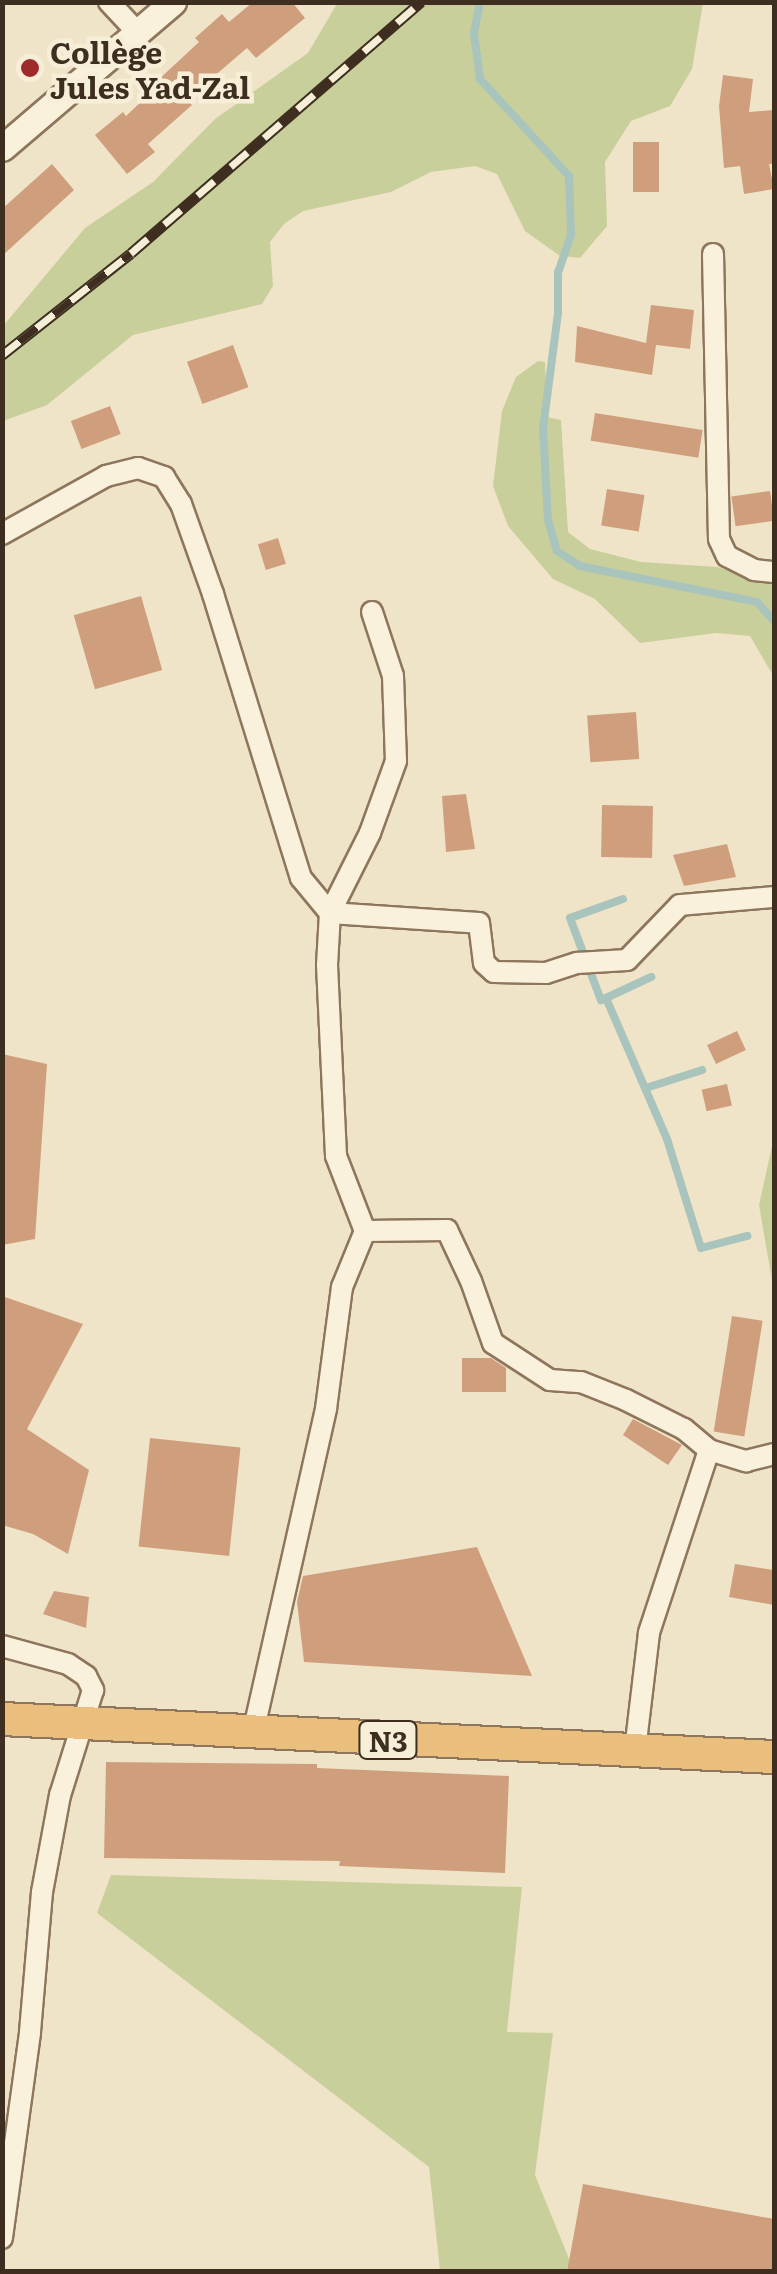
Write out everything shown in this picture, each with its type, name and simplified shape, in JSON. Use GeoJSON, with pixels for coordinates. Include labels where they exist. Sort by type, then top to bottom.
{"type":"FeatureCollection","features":[{"type":"Feature","properties":{"kind":"highway","name":"N3"},"geometry":{"type":"LineString","coordinates":[[2,1720],[774,1757]]}},
{"type":"Feature","properties":{"kind":"street"},"geometry":{"type":"LineString","coordinates":[[109,2],[138,33]]}},
{"type":"Feature","properties":{"kind":"street"},"geometry":{"type":"LineString","coordinates":[[2,148],[173,2]]}},
{"type":"Feature","properties":{"kind":"street"},"geometry":{"type":"LineString","coordinates":[[713,254],[720,539],[728,556],[754,570],[774,572]]}},
{"type":"Feature","properties":{"kind":"street"},"geometry":{"type":"LineString","coordinates":[[2,534],[106,476],[138,468],[164,477],[180,504],[212,594],[301,878],[330,914],[479,923],[484,964],[494,972],[546,973],[577,962],[628,960],[680,905],[774,897]]}},
{"type":"Feature","properties":{"kind":"street"},"geometry":{"type":"LineString","coordinates":[[253,1734],[326,1409],[342,1287],[365,1230],[336,1156],[327,964],[330,914],[370,833],[396,761],[393,676],[372,612]]}},
{"type":"Feature","properties":{"kind":"street"},"geometry":{"type":"LineString","coordinates":[[365,1230],[446,1230],[472,1281],[493,1343],[550,1380],[581,1382],[626,1400],[684,1429],[709,1450],[746,1461],[774,1454]]}},
{"type":"Feature","properties":{"kind":"street"},"geometry":{"type":"LineString","coordinates":[[635,1751],[649,1633],[709,1450]]}},
{"type":"Feature","properties":{"kind":"street"},"geometry":{"type":"LineString","coordinates":[[2,1646],[68,1664],[86,1676],[93,1690],[60,1794],[42,1892],[30,2034],[2,2238]]}},
{"type":"Feature","properties":{"kind":"green space"},"geometry":{"type":"Polygon","coordinates":[[[338,2],[703,3],[692,69],[670,106],[631,121],[605,162],[607,226],[580,258],[560,256],[525,231],[497,174],[475,166],[431,172],[391,192],[303,211],[284,224],[270,242],[273,286],[262,304],[133,335],[47,405],[3,421],[3,326],[85,228],[153,182],[215,119],[308,53],[338,2]]]}},
{"type":"Feature","properties":{"kind":"green space"},"geometry":{"type":"Polygon","coordinates":[[[538,361],[545,362],[547,417],[561,420],[568,532],[590,549],[641,562],[717,567],[774,584],[774,677],[750,636],[716,633],[640,643],[595,599],[553,579],[508,526],[493,486],[502,411],[516,377],[538,361]]]}},
{"type":"Feature","properties":{"kind":"green space"},"geometry":{"type":"Polygon","coordinates":[[[774,1137],[774,1292],[759,1205],[774,1137]]]}},
{"type":"Feature","properties":{"kind":"green space"},"geometry":{"type":"Polygon","coordinates":[[[111,1875],[522,1887],[507,2032],[553,2033],[535,2175],[574,2271],[440,2271],[429,2167],[97,1913],[111,1875]]]}},
{"type":"Feature","properties":{"kind":"building"},"geometry":{"type":"Polygon","coordinates":[[[253,2],[292,2],[305,18],[256,58],[247,48],[198,90],[189,102],[192,105],[148,144],[155,152],[127,174],[95,135],[123,112],[126,116],[159,85],[156,82],[199,42],[195,38],[222,14],[229,22],[253,2]]]}},
{"type":"Feature","properties":{"kind":"building"},"geometry":{"type":"Polygon","coordinates":[[[723,75],[753,79],[749,112],[773,110],[774,164],[769,164],[774,189],[744,194],[740,166],[724,168],[719,106],[723,75]]]}},
{"type":"Feature","properties":{"kind":"building"},"geometry":{"type":"Polygon","coordinates":[[[633,142],[659,142],[659,192],[633,192],[633,142]]]}},
{"type":"Feature","properties":{"kind":"building"},"geometry":{"type":"Polygon","coordinates":[[[52,164],[74,190],[2,256],[2,209],[52,164]]]}},
{"type":"Feature","properties":{"kind":"building"},"geometry":{"type":"Polygon","coordinates":[[[651,305],[694,310],[690,349],[656,345],[652,375],[575,362],[577,326],[646,343],[651,305]]]}},
{"type":"Feature","properties":{"kind":"building"},"geometry":{"type":"Polygon","coordinates":[[[233,345],[248,387],[202,404],[187,362],[233,345]]]}},
{"type":"Feature","properties":{"kind":"building"},"geometry":{"type":"Polygon","coordinates":[[[110,406],[121,434],[82,449],[71,421],[110,406]]]}},
{"type":"Feature","properties":{"kind":"building"},"geometry":{"type":"Polygon","coordinates":[[[595,413],[703,430],[698,458],[591,441],[595,413]]]}},
{"type":"Feature","properties":{"kind":"building"},"geometry":{"type":"Polygon","coordinates":[[[607,489],[645,495],[639,531],[601,526],[607,489]]]}},
{"type":"Feature","properties":{"kind":"building"},"geometry":{"type":"Polygon","coordinates":[[[770,491],[774,521],[736,526],[731,496],[770,491]]]}},
{"type":"Feature","properties":{"kind":"building"},"geometry":{"type":"Polygon","coordinates":[[[278,538],[286,564],[266,570],[258,544],[278,538]]]}},
{"type":"Feature","properties":{"kind":"building"},"geometry":{"type":"Polygon","coordinates":[[[141,596],[162,670],[95,689],[74,615],[141,596]]]}},
{"type":"Feature","properties":{"kind":"building"},"geometry":{"type":"Polygon","coordinates":[[[636,712],[639,759],[590,762],[587,715],[636,712]]]}},
{"type":"Feature","properties":{"kind":"building"},"geometry":{"type":"Polygon","coordinates":[[[466,794],[475,849],[446,852],[442,796],[466,794]]]}},
{"type":"Feature","properties":{"kind":"building"},"geometry":{"type":"Polygon","coordinates":[[[602,805],[653,806],[652,858],[601,857],[602,805]]]}},
{"type":"Feature","properties":{"kind":"building"},"geometry":{"type":"Polygon","coordinates":[[[727,844],[736,877],[684,886],[673,855],[727,844]]]}},
{"type":"Feature","properties":{"kind":"building"},"geometry":{"type":"Polygon","coordinates":[[[737,1031],[746,1050],[716,1064],[707,1045],[737,1031]]]}},
{"type":"Feature","properties":{"kind":"building"},"geometry":{"type":"Polygon","coordinates":[[[2,1054],[47,1064],[35,1239],[2,1245],[2,1054]]]}},
{"type":"Feature","properties":{"kind":"building"},"geometry":{"type":"Polygon","coordinates":[[[727,1084],[732,1105],[707,1111],[702,1090],[727,1084]]]}},
{"type":"Feature","properties":{"kind":"building"},"geometry":{"type":"Polygon","coordinates":[[[2,1296],[83,1324],[27,1429],[89,1470],[68,1554],[33,1534],[2,1525],[2,1296]]]}},
{"type":"Feature","properties":{"kind":"building"},"geometry":{"type":"Polygon","coordinates":[[[732,1316],[763,1321],[744,1436],[714,1432],[732,1316]]]}},
{"type":"Feature","properties":{"kind":"building"},"geometry":{"type":"Polygon","coordinates":[[[462,1358],[491,1358],[506,1368],[506,1392],[462,1392],[462,1358]]]}},
{"type":"Feature","properties":{"kind":"building"},"geometry":{"type":"Polygon","coordinates":[[[633,1419],[682,1445],[668,1465],[623,1435],[633,1419]]]}},
{"type":"Feature","properties":{"kind":"building"},"geometry":{"type":"Polygon","coordinates":[[[150,1438],[241,1448],[229,1556],[139,1546],[150,1438]]]}},
{"type":"Feature","properties":{"kind":"building"},"geometry":{"type":"Polygon","coordinates":[[[477,1547],[532,1676],[304,1662],[297,1602],[303,1576],[477,1547]]]}},
{"type":"Feature","properties":{"kind":"building"},"geometry":{"type":"Polygon","coordinates":[[[735,1564],[774,1570],[774,1605],[729,1597],[735,1564]]]}},
{"type":"Feature","properties":{"kind":"building"},"geometry":{"type":"Polygon","coordinates":[[[54,1591],[89,1597],[86,1628],[43,1614],[54,1591]]]}},
{"type":"Feature","properties":{"kind":"building"},"geometry":{"type":"Polygon","coordinates":[[[106,1762],[317,1764],[317,1768],[509,1776],[505,1873],[339,1866],[340,1861],[104,1858],[106,1762]]]}},
{"type":"Feature","properties":{"kind":"building"},"geometry":{"type":"Polygon","coordinates":[[[583,2184],[774,2219],[774,2272],[567,2272],[583,2184]]]}},
{"type":"Feature","properties":{"kind":"waterway"},"geometry":{"type":"LineString","coordinates":[[480,2],[474,34],[480,79],[569,176],[571,235],[558,272],[558,313],[543,428],[548,520],[557,551],[580,566],[757,602],[774,621]]}},
{"type":"Feature","properties":{"kind":"waterway"},"geometry":{"type":"LineString","coordinates":[[623,899],[570,918],[601,1000],[606,998],[667,1139],[701,1248],[747,1236]]}},
{"type":"Feature","properties":{"kind":"waterway"},"geometry":{"type":"LineString","coordinates":[[606,998],[651,977]]}},
{"type":"Feature","properties":{"kind":"waterway"},"geometry":{"type":"LineString","coordinates":[[646,1088],[702,1070]]}},
{"type":"Feature","properties":{"kind":"railway"},"geometry":{"type":"LineString","coordinates":[[2,355],[131,253],[421,2]]}},
{"type":"Feature","properties":{"kind":"place","name":"Collège Jules Yad-Zal"},"geometry":{"type":"Point","coordinates":[30,68]}}]}
